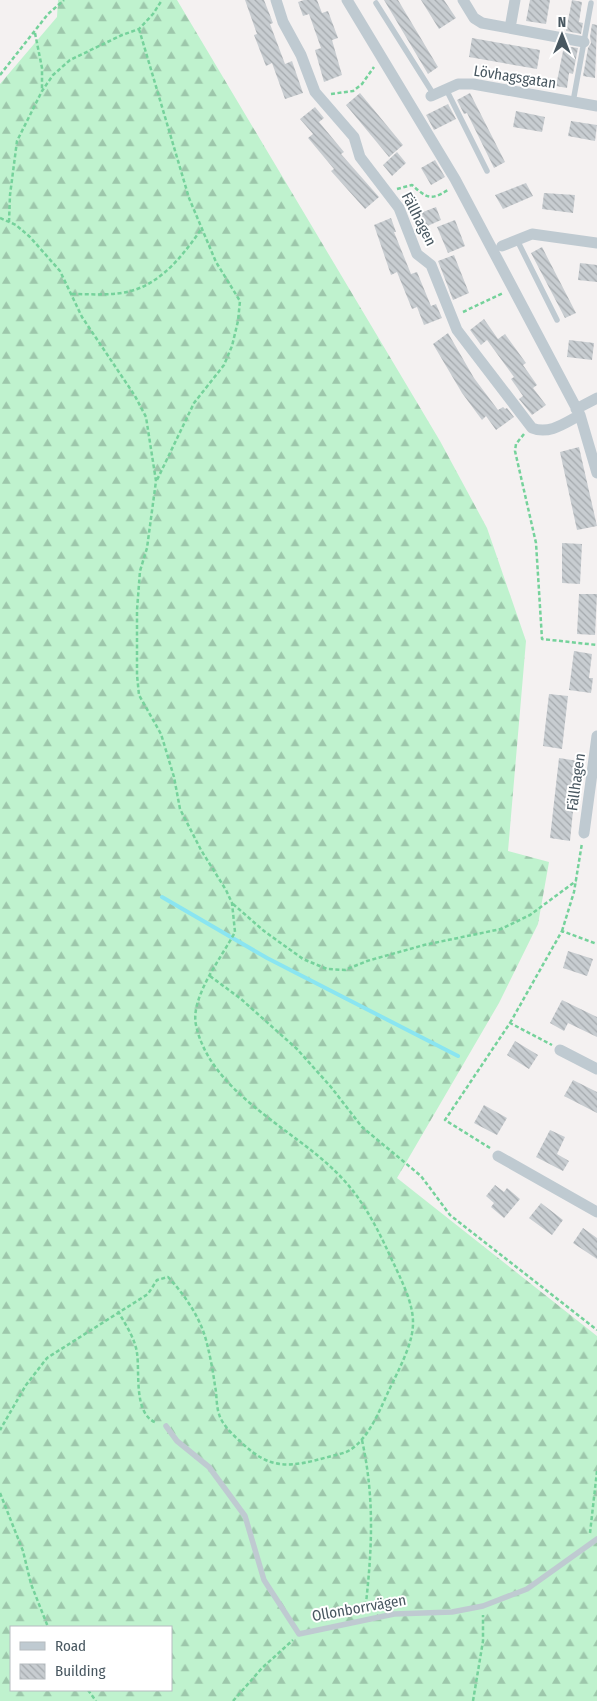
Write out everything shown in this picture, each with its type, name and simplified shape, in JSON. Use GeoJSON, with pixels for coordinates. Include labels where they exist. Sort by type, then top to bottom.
{"type":"FeatureCollection","features":[{"type":"Feature","properties":{"kind":"street","name":"Fällhagen"},"geometry":{"type":"LineString","coordinates":[[276,0],[283,22],[301,55],[314,92],[354,137],[360,157],[399,208],[417,254],[431,265],[457,330],[532,428]]}},
{"type":"Feature","properties":{"kind":"street"},"geometry":{"type":"LineString","coordinates":[[347,0],[458,185],[578,412],[597,473]]}},
{"type":"Feature","properties":{"kind":"street"},"geometry":{"type":"LineString","coordinates":[[463,0],[477,21],[584,42]]}},
{"type":"Feature","properties":{"kind":"street"},"geometry":{"type":"LineString","coordinates":[[510,28],[515,0]]}},
{"type":"Feature","properties":{"kind":"street","name":"Lövhagsgatan"},"geometry":{"type":"LineString","coordinates":[[433,96],[458,84],[473,84],[597,106]]}},
{"type":"Feature","properties":{"kind":"street"},"geometry":{"type":"LineString","coordinates":[[502,246],[532,234],[597,243]]}},
{"type":"Feature","properties":{"kind":"street"},"geometry":{"type":"LineString","coordinates":[[532,428],[543,431],[553,429],[597,398]]}},
{"type":"Feature","properties":{"kind":"street","name":"Fällhagen"},"geometry":{"type":"LineString","coordinates":[[584,833],[597,736]]}},
{"type":"Feature","properties":{"kind":"street"},"geometry":{"type":"LineString","coordinates":[[560,1050],[597,1069]]}},
{"type":"Feature","properties":{"kind":"street"},"geometry":{"type":"LineString","coordinates":[[498,1156],[597,1212]]}},
{"type":"Feature","properties":{"kind":"lane"},"geometry":{"type":"LineString","coordinates":[[376,3],[433,96]]}},
{"type":"Feature","properties":{"kind":"lane"},"geometry":{"type":"LineString","coordinates":[[572,102],[591,3]]}},
{"type":"Feature","properties":{"kind":"lane"},"geometry":{"type":"LineString","coordinates":[[446,89],[487,171]]}},
{"type":"Feature","properties":{"kind":"lane"},"geometry":{"type":"LineString","coordinates":[[516,240],[557,320]]}},
{"type":"Feature","properties":{"kind":"lane","name":"Ollonborrvägen"},"geometry":{"type":"LineString","coordinates":[[166,1426],[177,1441],[209,1467],[245,1516],[264,1580],[299,1634],[394,1614],[452,1612],[483,1606],[527,1589],[597,1539]]}},
{"type":"Feature","properties":{"kind":"path"},"geometry":{"type":"LineString","coordinates":[[0,75],[48,14],[64,0]]}},
{"type":"Feature","properties":{"kind":"path"},"geometry":{"type":"LineString","coordinates":[[9,222],[10,195],[17,141],[42,91],[53,75],[70,60],[122,35],[140,29],[162,0]]}},
{"type":"Feature","properties":{"kind":"path"},"geometry":{"type":"LineString","coordinates":[[140,29],[189,198],[216,262],[240,301],[238,321],[232,346],[224,365],[194,403],[156,481]]}},
{"type":"Feature","properties":{"kind":"path"},"geometry":{"type":"LineString","coordinates":[[34,32],[42,68],[42,91]]}},
{"type":"Feature","properties":{"kind":"path"},"geometry":{"type":"LineString","coordinates":[[322,100],[337,91],[353,91],[362,84],[369,72],[384,62]]}},
{"type":"Feature","properties":{"kind":"path"},"geometry":{"type":"LineString","coordinates":[[389,193],[400,187],[412,186],[432,198],[458,185]]}},
{"type":"Feature","properties":{"kind":"path"},"geometry":{"type":"LineString","coordinates":[[0,218],[30,237],[60,271],[82,317],[135,396],[146,417],[156,481],[148,548],[140,571],[136,610],[136,675],[139,695],[161,734],[174,778],[180,809],[232,903],[235,932],[197,1002],[196,1024],[204,1045],[215,1065],[231,1086],[294,1139],[315,1152],[338,1173],[361,1202],[382,1237],[413,1307],[413,1333],[408,1351],[379,1413],[362,1440],[348,1452],[300,1465],[277,1465],[260,1458],[229,1430],[219,1416],[206,1338],[185,1295],[168,1277],[156,1280],[148,1294],[118,1311],[47,1358],[26,1386],[0,1430]]}},
{"type":"Feature","properties":{"kind":"path"},"geometry":{"type":"LineString","coordinates":[[72,294],[131,291],[163,274],[182,258],[202,228]]}},
{"type":"Feature","properties":{"kind":"path"},"geometry":{"type":"LineString","coordinates":[[452,318],[512,288]]}},
{"type":"Feature","properties":{"kind":"path"},"geometry":{"type":"LineString","coordinates":[[532,428],[520,438],[515,451],[536,543],[542,638],[597,645]]}},
{"type":"Feature","properties":{"kind":"path"},"geometry":{"type":"LineString","coordinates":[[498,1156],[487,1146],[445,1120],[510,1023],[562,931],[576,880],[584,833]]}},
{"type":"Feature","properties":{"kind":"path"},"geometry":{"type":"LineString","coordinates":[[232,903],[264,931],[303,959],[327,969],[345,970],[367,961],[424,945],[501,929],[530,915],[576,880]]}},
{"type":"Feature","properties":{"kind":"path"},"geometry":{"type":"LineString","coordinates":[[562,931],[597,944]]}},
{"type":"Feature","properties":{"kind":"path"},"geometry":{"type":"LineString","coordinates":[[210,976],[241,999],[297,1049],[362,1127],[421,1176],[450,1215],[597,1330]]}},
{"type":"Feature","properties":{"kind":"path"},"geometry":{"type":"LineString","coordinates":[[510,1023],[560,1050]]}},
{"type":"Feature","properties":{"kind":"path"},"geometry":{"type":"LineString","coordinates":[[118,1311],[137,1352],[138,1389],[144,1412],[153,1422],[166,1426]]}},
{"type":"Feature","properties":{"kind":"path"},"geometry":{"type":"LineString","coordinates":[[362,1440],[369,1473],[373,1528],[371,1569],[364,1621]]}},
{"type":"Feature","properties":{"kind":"path"},"geometry":{"type":"LineString","coordinates":[[589,1544],[597,1471]]}},
{"type":"Feature","properties":{"kind":"path"},"geometry":{"type":"LineString","coordinates":[[0,1493],[23,1551],[34,1592],[48,1626]]}},
{"type":"Feature","properties":{"kind":"path"},"geometry":{"type":"LineString","coordinates":[[473,1701],[483,1642],[483,1606]]}},
{"type":"Feature","properties":{"kind":"path"},"geometry":{"type":"LineString","coordinates":[[233,1701],[262,1668],[299,1634]]}},
{"type":"Feature","properties":{"kind":"green space"},"geometry":{"type":"Polygon","coordinates":[[[58,0],[177,0],[440,441],[487,528],[526,641],[508,851],[549,862],[538,924],[499,1003],[397,1178],[597,1336],[597,1701],[0,1701],[0,84],[57,17],[58,0]]]}},
{"type":"Feature","properties":{"kind":"building"},"geometry":{"type":"Polygon","coordinates":[[[245,0],[264,0],[273,23],[270,24],[285,64],[292,61],[303,93],[285,99],[272,63],[266,66],[254,35],[257,34],[245,0]]]}},
{"type":"Feature","properties":{"kind":"building"},"geometry":{"type":"Polygon","coordinates":[[[317,0],[322,13],[328,11],[338,38],[332,40],[342,75],[324,82],[315,50],[321,48],[309,14],[303,16],[298,2],[317,0]]]}},
{"type":"Feature","properties":{"kind":"building"},"geometry":{"type":"Polygon","coordinates":[[[384,0],[398,0],[438,67],[428,74],[384,0]]]}},
{"type":"Feature","properties":{"kind":"building"},"geometry":{"type":"Polygon","coordinates":[[[421,0],[444,0],[456,18],[439,29],[421,0]]]}},
{"type":"Feature","properties":{"kind":"building"},"geometry":{"type":"Polygon","coordinates":[[[530,0],[550,0],[546,24],[526,21],[530,0]]]}},
{"type":"Feature","properties":{"kind":"building"},"geometry":{"type":"Polygon","coordinates":[[[572,0],[582,2],[579,22],[583,23],[581,34],[566,31],[572,0]]]}},
{"type":"Feature","properties":{"kind":"building"},"geometry":{"type":"Polygon","coordinates":[[[592,24],[597,25],[595,78],[583,76],[588,48],[591,43],[592,24]]]}},
{"type":"Feature","properties":{"kind":"building"},"geometry":{"type":"Polygon","coordinates":[[[472,38],[540,50],[537,69],[469,57],[472,38]]]}},
{"type":"Feature","properties":{"kind":"building"},"geometry":{"type":"Polygon","coordinates":[[[564,46],[578,48],[573,74],[569,73],[567,88],[556,86],[564,46]]]}},
{"type":"Feature","properties":{"kind":"building"},"geometry":{"type":"Polygon","coordinates":[[[360,93],[403,145],[389,157],[346,105],[360,93]]]}},
{"type":"Feature","properties":{"kind":"building"},"geometry":{"type":"Polygon","coordinates":[[[470,93],[505,162],[494,168],[467,113],[464,114],[457,100],[470,93]]]}},
{"type":"Feature","properties":{"kind":"building"},"geometry":{"type":"Polygon","coordinates":[[[448,104],[456,119],[434,130],[426,115],[448,104]]]}},
{"type":"Feature","properties":{"kind":"building"},"geometry":{"type":"Polygon","coordinates":[[[315,107],[324,118],[319,122],[344,152],[341,154],[379,197],[365,209],[331,171],[334,169],[308,138],[313,134],[300,119],[315,107]]]}},
{"type":"Feature","properties":{"kind":"building"},"geometry":{"type":"Polygon","coordinates":[[[516,111],[545,117],[542,132],[513,127],[516,111]]]}},
{"type":"Feature","properties":{"kind":"building"},"geometry":{"type":"Polygon","coordinates":[[[571,121],[597,125],[595,141],[568,136],[571,121]]]}},
{"type":"Feature","properties":{"kind":"building"},"geometry":{"type":"Polygon","coordinates":[[[397,152],[406,163],[392,176],[383,165],[397,152]]]}},
{"type":"Feature","properties":{"kind":"building"},"geometry":{"type":"Polygon","coordinates":[[[435,160],[445,177],[431,185],[421,168],[435,160]]]}},
{"type":"Feature","properties":{"kind":"building"},"geometry":{"type":"Polygon","coordinates":[[[526,183],[533,196],[503,209],[495,195],[526,183]]]}},
{"type":"Feature","properties":{"kind":"building"},"geometry":{"type":"Polygon","coordinates":[[[544,193],[575,195],[573,213],[542,209],[544,193]]]}},
{"type":"Feature","properties":{"kind":"building"},"geometry":{"type":"Polygon","coordinates":[[[436,207],[441,220],[423,228],[418,214],[436,207]]]}},
{"type":"Feature","properties":{"kind":"building"},"geometry":{"type":"Polygon","coordinates":[[[391,218],[396,232],[394,232],[411,274],[417,272],[431,306],[436,304],[442,318],[424,325],[417,307],[412,309],[397,272],[391,275],[374,225],[391,218]]]}},
{"type":"Feature","properties":{"kind":"building"},"geometry":{"type":"Polygon","coordinates":[[[455,220],[465,246],[448,253],[437,227],[455,220]]]}},
{"type":"Feature","properties":{"kind":"building"},"geometry":{"type":"Polygon","coordinates":[[[542,247],[576,313],[565,318],[531,253],[542,247]]]}},
{"type":"Feature","properties":{"kind":"building"},"geometry":{"type":"Polygon","coordinates":[[[454,255],[469,293],[453,300],[438,261],[454,255]]]}},
{"type":"Feature","properties":{"kind":"building"},"geometry":{"type":"Polygon","coordinates":[[[580,263],[597,265],[597,282],[578,280],[580,263]]]}},
{"type":"Feature","properties":{"kind":"building"},"geometry":{"type":"Polygon","coordinates":[[[484,319],[498,339],[505,334],[526,363],[523,365],[537,385],[533,388],[546,405],[532,415],[519,399],[523,396],[511,379],[514,377],[487,340],[481,345],[470,330],[484,319]]]}},
{"type":"Feature","properties":{"kind":"building"},"geometry":{"type":"Polygon","coordinates":[[[448,333],[474,378],[498,410],[503,407],[507,408],[514,417],[496,430],[486,416],[482,420],[462,393],[433,344],[448,333]]]}},
{"type":"Feature","properties":{"kind":"building"},"geometry":{"type":"Polygon","coordinates":[[[569,340],[594,343],[592,360],[567,357],[569,340]]]}},
{"type":"Feature","properties":{"kind":"building"},"geometry":{"type":"Polygon","coordinates":[[[579,447],[597,526],[577,530],[560,452],[579,447]]]}},
{"type":"Feature","properties":{"kind":"building"},"geometry":{"type":"Polygon","coordinates":[[[562,543],[582,544],[580,584],[562,583],[562,543]]]}},
{"type":"Feature","properties":{"kind":"building"},"geometry":{"type":"Polygon","coordinates":[[[579,594],[597,594],[595,635],[577,634],[579,594]]]}},
{"type":"Feature","properties":{"kind":"building"},"geometry":{"type":"Polygon","coordinates":[[[574,651],[592,654],[589,678],[593,678],[591,693],[569,690],[574,651]]]}},
{"type":"Feature","properties":{"kind":"building"},"geometry":{"type":"Polygon","coordinates":[[[549,694],[568,696],[562,749],[543,746],[549,694]]]}},
{"type":"Feature","properties":{"kind":"building"},"geometry":{"type":"Polygon","coordinates":[[[559,758],[578,761],[570,841],[550,838],[559,758]]]}},
{"type":"Feature","properties":{"kind":"building"},"geometry":{"type":"Polygon","coordinates":[[[568,951],[593,959],[587,976],[563,968],[568,951]]]}},
{"type":"Feature","properties":{"kind":"building"},"geometry":{"type":"Polygon","coordinates":[[[562,1000],[597,1017],[597,1037],[568,1023],[564,1031],[550,1023],[562,1000]]]}},
{"type":"Feature","properties":{"kind":"building"},"geometry":{"type":"Polygon","coordinates":[[[515,1041],[538,1055],[529,1069],[507,1055],[515,1041]]]}},
{"type":"Feature","properties":{"kind":"building"},"geometry":{"type":"Polygon","coordinates":[[[573,1080],[597,1092],[597,1113],[564,1096],[573,1080]]]}},
{"type":"Feature","properties":{"kind":"building"},"geometry":{"type":"Polygon","coordinates":[[[484,1105],[507,1118],[497,1135],[474,1123],[484,1105]]]}},
{"type":"Feature","properties":{"kind":"building"},"geometry":{"type":"Polygon","coordinates":[[[550,1130],[565,1137],[557,1154],[569,1161],[563,1171],[536,1157],[550,1130]]]}},
{"type":"Feature","properties":{"kind":"building"},"geometry":{"type":"Polygon","coordinates":[[[495,1185],[504,1192],[507,1188],[520,1199],[504,1218],[491,1207],[494,1203],[486,1196],[495,1185]]]}},
{"type":"Feature","properties":{"kind":"building"},"geometry":{"type":"Polygon","coordinates":[[[541,1203],[563,1220],[552,1235],[529,1218],[541,1203]]]}},
{"type":"Feature","properties":{"kind":"building"},"geometry":{"type":"Polygon","coordinates":[[[583,1228],[597,1238],[597,1259],[573,1243],[583,1228]]]}},
{"type":"Feature","properties":{"kind":"waterway"},"geometry":{"type":"LineString","coordinates":[[162,897],[267,958],[458,1056]]}}]}
